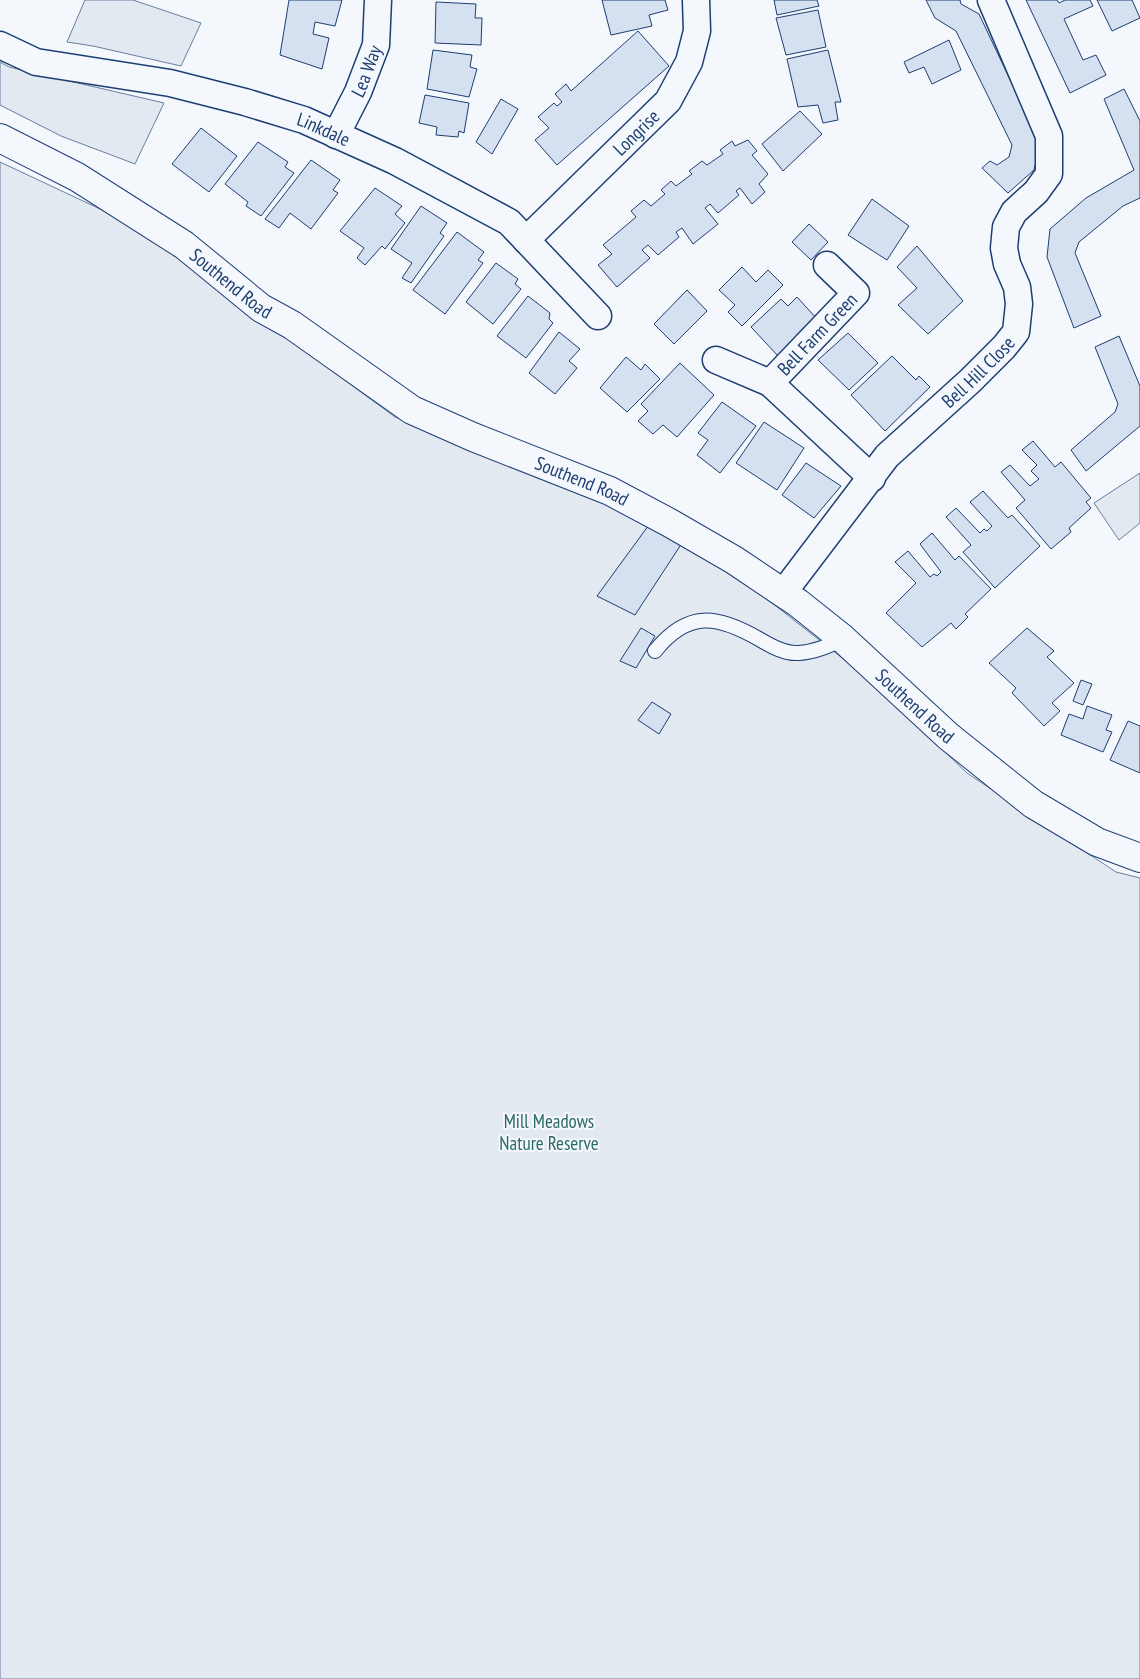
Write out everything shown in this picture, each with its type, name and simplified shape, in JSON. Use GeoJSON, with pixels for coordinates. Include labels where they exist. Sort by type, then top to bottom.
{"type":"FeatureCollection","features":[{"type":"Feature","properties":{"kind":"main road","name":"Southend Road"},"geometry":{"type":"LineString","coordinates":[[0,138],[77,177],[184,245],[261,308],[292,326],[412,410],[473,437],[610,491],[670,523],[784,593],[842,638],[948,736],[1033,804],[1097,842],[1140,858]]}},
{"type":"Feature","properties":{"kind":"street","name":"Lea Way"},"geometry":{"type":"LineString","coordinates":[[336,135],[358,92],[376,45],[378,0]]}},
{"type":"Feature","properties":{"kind":"street","name":"Longrise"},"geometry":{"type":"LineString","coordinates":[[526,240],[668,102],[679,83],[693,47],[697,31],[696,0]]}},
{"type":"Feature","properties":{"kind":"street","name":"Bell Hill Close"},"geometry":{"type":"LineString","coordinates":[[784,593],[887,456],[970,381],[1004,347],[1016,332],[1019,304],[1017,287],[1007,264],[1004,248],[1006,228],[1014,212],[1036,192],[1049,174],[1049,136],[992,0]]}},
{"type":"Feature","properties":{"kind":"street","name":"Linkdale"},"geometry":{"type":"LineString","coordinates":[[0,45],[36,62],[170,83],[245,102],[304,120],[395,161],[509,222],[598,316]]}},
{"type":"Feature","properties":{"kind":"street","name":"Bell Farm Green"},"geometry":{"type":"LineString","coordinates":[[770,383],[856,293],[827,265]]}},
{"type":"Feature","properties":{"kind":"street","name":"Bell Farm Green"},"geometry":{"type":"LineString","coordinates":[[716,360],[770,383],[872,478]]}},
{"type":"Feature","properties":{"kind":"lane"},"geometry":{"type":"LineString","coordinates":[[655,651],[667,636],[686,623],[703,620],[716,620],[735,625],[773,646],[799,653],[832,644],[842,638]]}},
{"type":"Feature","properties":{"kind":"green space"},"geometry":{"type":"Polygon","coordinates":[[[85,0],[133,0],[201,23],[181,66],[67,42],[85,0]]]}},
{"type":"Feature","properties":{"kind":"green space"},"geometry":{"type":"Polygon","coordinates":[[[0,62],[9,67],[164,103],[135,164],[61,136],[0,105],[0,62]]]}},
{"type":"Feature","properties":{"kind":"green space","name":"Mill Meadows Nature Reserve"},"geometry":{"type":"Polygon","coordinates":[[[0,162],[130,223],[395,417],[492,459],[670,523],[869,679],[967,773],[1116,872],[1140,878],[1140,1679],[0,1679],[0,162]]]}},
{"type":"Feature","properties":{"kind":"green space"},"geometry":{"type":"Polygon","coordinates":[[[1140,473],[1140,523],[1119,540],[1094,503],[1140,473]]]}},
{"type":"Feature","properties":{"kind":"building"},"geometry":{"type":"Polygon","coordinates":[[[289,0],[342,0],[335,26],[315,22],[313,34],[329,38],[322,69],[280,55],[289,0]]]}},
{"type":"Feature","properties":{"kind":"building"},"geometry":{"type":"Polygon","coordinates":[[[602,0],[665,0],[668,10],[649,15],[652,26],[611,35],[602,0]]]}},
{"type":"Feature","properties":{"kind":"building"},"geometry":{"type":"Polygon","coordinates":[[[774,0],[817,0],[819,6],[777,15],[774,0]]]}},
{"type":"Feature","properties":{"kind":"building"},"geometry":{"type":"Polygon","coordinates":[[[926,0],[960,0],[961,4],[979,14],[1040,143],[1034,170],[1008,193],[982,168],[990,161],[997,165],[1009,157],[1012,145],[956,31],[935,18],[926,0]]]}},
{"type":"Feature","properties":{"kind":"building"},"geometry":{"type":"Polygon","coordinates":[[[1026,0],[1057,0],[1059,3],[1065,0],[1090,0],[1093,6],[1064,19],[1083,60],[1096,55],[1106,75],[1070,93],[1026,0]]]}},
{"type":"Feature","properties":{"kind":"building"},"geometry":{"type":"Polygon","coordinates":[[[1097,0],[1132,0],[1140,18],[1112,31],[1097,0]]]}},
{"type":"Feature","properties":{"kind":"building"},"geometry":{"type":"Polygon","coordinates":[[[436,2],[476,4],[475,18],[482,18],[481,45],[435,43],[436,2]]]}},
{"type":"Feature","properties":{"kind":"building"},"geometry":{"type":"Polygon","coordinates":[[[818,10],[826,47],[786,55],[776,18],[818,10]]]}},
{"type":"Feature","properties":{"kind":"building"},"geometry":{"type":"Polygon","coordinates":[[[638,31],[669,66],[557,165],[535,140],[549,128],[538,117],[554,103],[557,106],[562,102],[555,94],[566,84],[571,91],[638,31]]]}},
{"type":"Feature","properties":{"kind":"building"},"geometry":{"type":"Polygon","coordinates":[[[949,40],[961,70],[932,84],[924,67],[909,73],[904,62],[949,40]]]}},
{"type":"Feature","properties":{"kind":"building"},"geometry":{"type":"Polygon","coordinates":[[[433,50],[472,55],[470,67],[477,69],[469,97],[427,89],[433,50]]]}},
{"type":"Feature","properties":{"kind":"building"},"geometry":{"type":"Polygon","coordinates":[[[828,50],[841,102],[835,102],[838,120],[823,123],[818,105],[798,107],[787,59],[828,50]]]}},
{"type":"Feature","properties":{"kind":"building"},"geometry":{"type":"Polygon","coordinates":[[[1124,89],[1140,121],[1140,198],[1123,206],[1079,242],[1075,253],[1101,316],[1074,328],[1047,257],[1050,229],[1086,198],[1134,170],[1104,99],[1124,89]]]}},
{"type":"Feature","properties":{"kind":"building"},"geometry":{"type":"Polygon","coordinates":[[[425,95],[469,103],[464,133],[459,131],[458,137],[436,135],[437,127],[419,123],[425,95]]]}},
{"type":"Feature","properties":{"kind":"building"},"geometry":{"type":"Polygon","coordinates":[[[501,99],[518,109],[492,154],[476,142],[501,99]]]}},
{"type":"Feature","properties":{"kind":"building"},"geometry":{"type":"Polygon","coordinates":[[[800,111],[822,134],[783,171],[762,144],[800,111]]]}},
{"type":"Feature","properties":{"kind":"building"},"geometry":{"type":"Polygon","coordinates":[[[201,128],[237,156],[209,192],[172,164],[201,128]]]}},
{"type":"Feature","properties":{"kind":"building"},"geometry":{"type":"Polygon","coordinates":[[[748,140],[757,151],[752,155],[768,174],[759,184],[765,192],[752,204],[740,188],[736,191],[739,195],[718,213],[710,204],[705,208],[718,224],[693,244],[682,228],[676,232],[679,237],[658,255],[648,245],[642,250],[650,258],[617,287],[598,265],[612,254],[603,245],[636,217],[631,211],[644,200],[651,206],[665,194],[661,190],[671,181],[676,186],[692,174],[689,171],[702,161],[707,165],[723,154],[720,150],[732,141],[735,146],[748,140]]]}},
{"type":"Feature","properties":{"kind":"building"},"geometry":{"type":"Polygon","coordinates":[[[258,142],[288,162],[285,167],[294,173],[261,216],[246,206],[248,202],[225,184],[258,142]]]}},
{"type":"Feature","properties":{"kind":"building"},"geometry":{"type":"Polygon","coordinates":[[[311,160],[340,180],[333,190],[338,193],[311,229],[290,213],[279,228],[265,219],[311,160]]]}},
{"type":"Feature","properties":{"kind":"building"},"geometry":{"type":"Polygon","coordinates":[[[375,188],[402,206],[395,214],[405,223],[385,249],[382,246],[365,265],[357,258],[364,248],[340,231],[375,188]]]}},
{"type":"Feature","properties":{"kind":"building"},"geometry":{"type":"Polygon","coordinates":[[[872,199],[909,226],[887,260],[848,235],[872,199]]]}},
{"type":"Feature","properties":{"kind":"building"},"geometry":{"type":"Polygon","coordinates":[[[421,206],[447,223],[440,233],[444,236],[411,283],[402,278],[412,263],[391,249],[421,206]]]}},
{"type":"Feature","properties":{"kind":"building"},"geometry":{"type":"Polygon","coordinates":[[[809,224],[828,242],[811,260],[792,242],[809,224]]]}},
{"type":"Feature","properties":{"kind":"building"},"geometry":{"type":"Polygon","coordinates":[[[457,232],[484,252],[478,260],[483,263],[445,314],[413,290],[457,232]]]}},
{"type":"Feature","properties":{"kind":"building"},"geometry":{"type":"Polygon","coordinates":[[[917,246],[963,301],[928,334],[898,305],[917,288],[897,267],[917,246]]]}},
{"type":"Feature","properties":{"kind":"building"},"geometry":{"type":"Polygon","coordinates":[[[496,263],[518,279],[515,284],[521,289],[493,324],[466,302],[496,263]]]}},
{"type":"Feature","properties":{"kind":"building"},"geometry":{"type":"Polygon","coordinates":[[[742,267],[756,282],[768,270],[783,285],[742,326],[728,312],[735,305],[719,290],[742,267]]]}},
{"type":"Feature","properties":{"kind":"building"},"geometry":{"type":"Polygon","coordinates":[[[687,290],[707,311],[674,344],[654,324],[687,290]]]}},
{"type":"Feature","properties":{"kind":"building"},"geometry":{"type":"Polygon","coordinates":[[[528,296],[550,313],[549,319],[553,323],[526,358],[497,336],[528,296]]]}},
{"type":"Feature","properties":{"kind":"building"},"geometry":{"type":"Polygon","coordinates":[[[797,297],[818,320],[779,357],[751,327],[781,299],[788,306],[797,297]]]}},
{"type":"Feature","properties":{"kind":"building"},"geometry":{"type":"Polygon","coordinates":[[[559,332],[580,349],[569,361],[577,368],[555,394],[529,373],[559,332]]]}},
{"type":"Feature","properties":{"kind":"building"},"geometry":{"type":"Polygon","coordinates":[[[848,333],[878,363],[849,390],[818,360],[848,333]]]}},
{"type":"Feature","properties":{"kind":"building"},"geometry":{"type":"Polygon","coordinates":[[[1119,336],[1140,386],[1140,426],[1086,471],[1071,450],[1115,412],[1118,404],[1095,347],[1119,336]]]}},
{"type":"Feature","properties":{"kind":"building"},"geometry":{"type":"Polygon","coordinates":[[[892,356],[916,380],[919,376],[930,387],[885,431],[851,395],[892,356]]]}},
{"type":"Feature","properties":{"kind":"building"},"geometry":{"type":"Polygon","coordinates":[[[626,357],[641,370],[645,364],[660,379],[627,412],[600,388],[626,357]]]}},
{"type":"Feature","properties":{"kind":"building"},"geometry":{"type":"Polygon","coordinates":[[[680,363],[714,395],[677,437],[663,425],[653,434],[638,421],[648,411],[641,404],[680,363]]]}},
{"type":"Feature","properties":{"kind":"building"},"geometry":{"type":"Polygon","coordinates":[[[722,402],[756,426],[720,473],[697,455],[708,440],[698,433],[722,402]]]}},
{"type":"Feature","properties":{"kind":"building"},"geometry":{"type":"Polygon","coordinates":[[[764,422],[804,448],[777,490],[736,463],[764,422]]]}},
{"type":"Feature","properties":{"kind":"building"},"geometry":{"type":"Polygon","coordinates":[[[1033,441],[1055,467],[1061,462],[1091,498],[1086,502],[1091,508],[1069,528],[1071,532],[1051,549],[1016,508],[1025,500],[1001,472],[1010,465],[1030,486],[1039,479],[1031,471],[1037,465],[1022,450],[1033,441]]]}},
{"type":"Feature","properties":{"kind":"building"},"geometry":{"type":"Polygon","coordinates":[[[806,463],[841,486],[814,518],[782,495],[806,463]]]}},
{"type":"Feature","properties":{"kind":"building"},"geometry":{"type":"Polygon","coordinates":[[[983,491],[1008,518],[1012,515],[1040,546],[995,588],[963,552],[971,545],[946,517],[956,508],[980,533],[984,529],[987,531],[992,526],[970,502],[983,491]]]}},
{"type":"Feature","properties":{"kind":"building"},"geometry":{"type":"Polygon","coordinates":[[[651,522],[682,543],[635,615],[597,596],[651,522]]]}},
{"type":"Feature","properties":{"kind":"building"},"geometry":{"type":"Polygon","coordinates":[[[932,533],[955,560],[959,556],[991,589],[965,614],[968,617],[956,629],[951,623],[922,647],[886,613],[916,583],[895,562],[908,551],[930,577],[934,574],[937,576],[941,572],[920,544],[932,533]]]}},
{"type":"Feature","properties":{"kind":"building"},"geometry":{"type":"Polygon","coordinates":[[[641,628],[655,636],[636,668],[620,661],[641,628]]]}},
{"type":"Feature","properties":{"kind":"building"},"geometry":{"type":"Polygon","coordinates":[[[1027,628],[1054,651],[1047,657],[1074,683],[1052,703],[1060,711],[1044,726],[1012,693],[1016,688],[989,663],[1027,628]]]}},
{"type":"Feature","properties":{"kind":"building"},"geometry":{"type":"Polygon","coordinates":[[[1081,680],[1092,684],[1083,705],[1073,701],[1081,680]]]}},
{"type":"Feature","properties":{"kind":"building"},"geometry":{"type":"Polygon","coordinates":[[[652,702],[671,714],[659,734],[638,720],[652,702]]]}},
{"type":"Feature","properties":{"kind":"building"},"geometry":{"type":"Polygon","coordinates":[[[1087,706],[1112,715],[1106,730],[1112,732],[1103,752],[1061,735],[1069,714],[1083,719],[1087,706]]]}},
{"type":"Feature","properties":{"kind":"building"},"geometry":{"type":"Polygon","coordinates":[[[1128,721],[1140,726],[1140,773],[1110,760],[1128,721]]]}}]}
